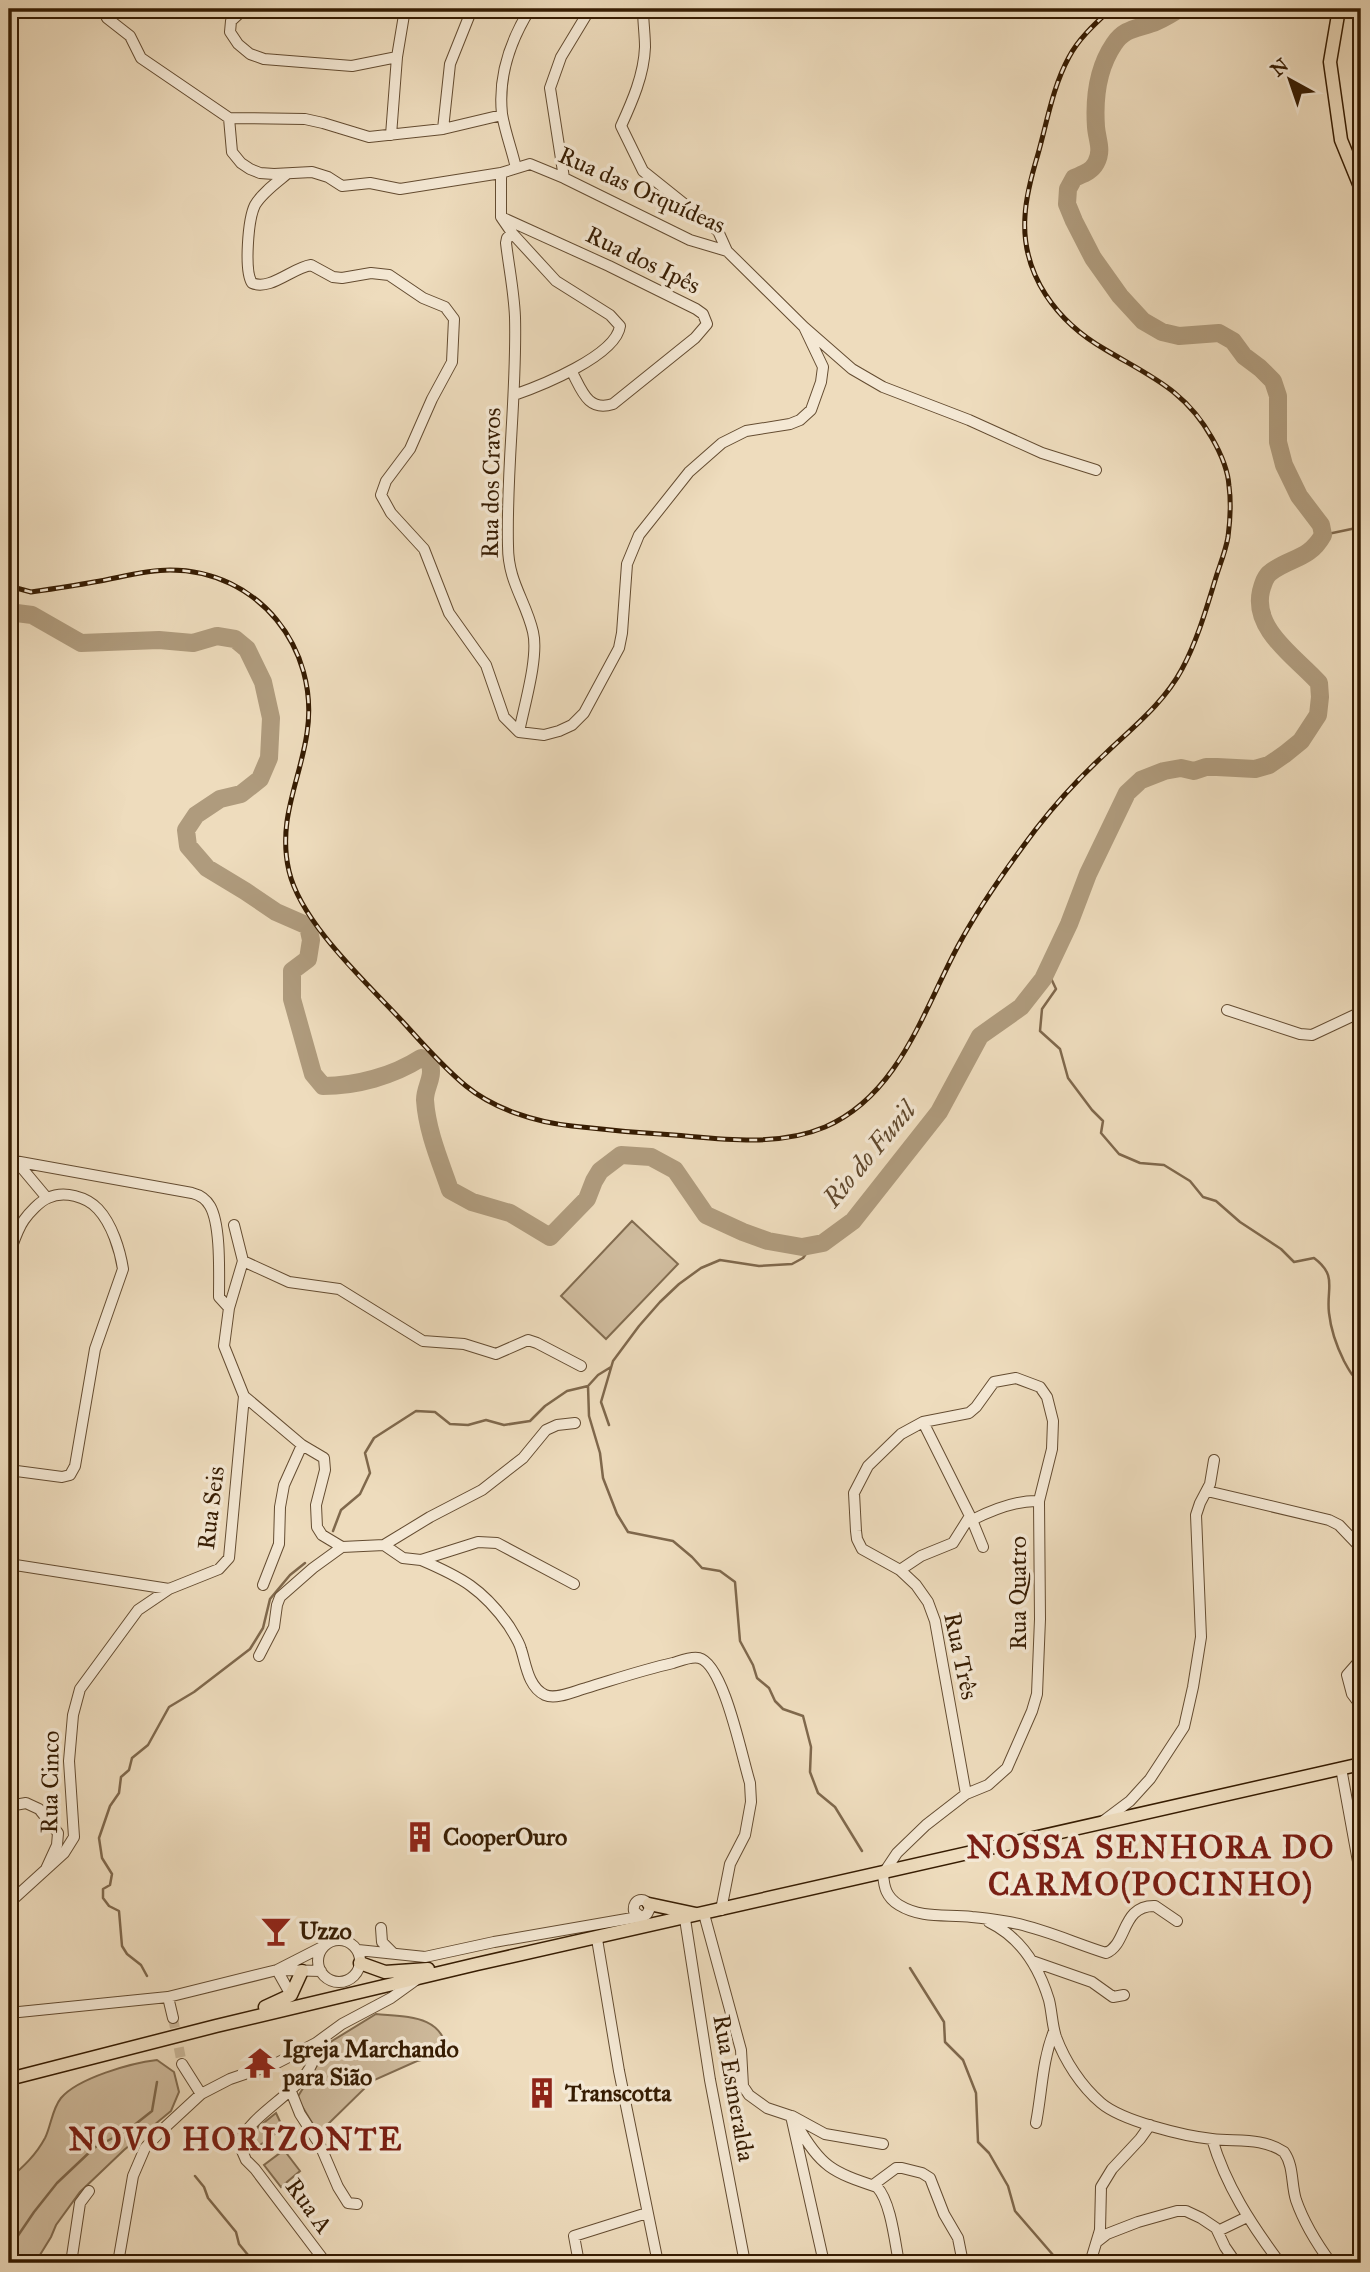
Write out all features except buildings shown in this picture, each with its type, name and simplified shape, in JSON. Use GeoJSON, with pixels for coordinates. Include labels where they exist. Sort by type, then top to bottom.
{"type":"FeatureCollection","features":[{"type":"Feature","properties":{"kind":"main road"},"geometry":{"type":"LineString","coordinates":[[1339,9],[1330,62],[1341,140],[1361,189]]}},
{"type":"Feature","properties":{"kind":"main road"},"geometry":{"type":"LineString","coordinates":[[9,2079],[420,1978],[1361,1764]]}},
{"type":"Feature","properties":{"kind":"main road"},"geometry":{"type":"LineString","coordinates":[[649,1904],[702,1914]]}},
{"type":"Feature","properties":{"kind":"main road"},"geometry":{"type":"LineString","coordinates":[[363,1960],[385,1972],[477,1965]]}},
{"type":"Feature","properties":{"kind":"main road"},"geometry":{"type":"LineString","coordinates":[[216,2026],[281,2002],[291,1995],[302,1970]]}},
{"type":"Feature","properties":{"kind":"main road"},"geometry":{"type":"LineString","coordinates":[[349,1995],[397,1972]]}},
{"type":"Feature","properties":{"kind":"street"},"geometry":{"type":"LineString","coordinates":[[103,9],[107,18],[130,36],[141,58],[229,118],[305,119],[369,137],[443,129],[502,115]]}},
{"type":"Feature","properties":{"kind":"street"},"geometry":{"type":"LineString","coordinates":[[244,9],[231,21],[230,32],[238,44],[257,57],[275,61],[352,66],[397,57]]}},
{"type":"Feature","properties":{"kind":"street"},"geometry":{"type":"LineString","coordinates":[[391,135],[397,57],[405,9]]}},
{"type":"Feature","properties":{"kind":"street"},"geometry":{"type":"LineString","coordinates":[[443,129],[450,64],[472,9]]}},
{"type":"Feature","properties":{"kind":"street"},"geometry":{"type":"LineString","coordinates":[[516,168],[502,115],[501,88],[506,59],[519,26],[530,9]]}},
{"type":"Feature","properties":{"kind":"street"},"geometry":{"type":"LineString","coordinates":[[564,178],[550,88],[561,57],[590,9]]}},
{"type":"Feature","properties":{"kind":"street"},"geometry":{"type":"LineString","coordinates":[[643,9],[643,60],[631,104],[621,126],[643,171],[718,232],[727,251],[804,327],[852,369],[883,387],[1042,453],[1096,470]]}},
{"type":"Feature","properties":{"kind":"street","name":"Rua das Orquídeas"},"geometry":{"type":"LineString","coordinates":[[229,118],[232,152],[241,163],[260,173],[318,174],[342,186],[370,183],[400,189],[501,173],[530,164],[690,240],[727,251]]}},
{"type":"Feature","properties":{"kind":"street"},"geometry":{"type":"LineString","coordinates":[[501,173],[501,217],[512,233],[556,281],[610,315],[620,326],[617,336],[610,343],[572,372],[514,395]]}},
{"type":"Feature","properties":{"kind":"street"},"geometry":{"type":"LineString","coordinates":[[287,174],[261,197],[252,215],[247,272],[252,283],[261,285],[311,265],[333,277],[371,273],[390,275],[422,298],[445,307],[454,319],[453,354],[448,372],[432,399],[410,449],[386,481],[381,495],[391,513],[424,549],[449,613],[486,665],[504,717],[519,732],[544,735],[559,731],[578,720],[590,705],[619,648],[625,574],[632,547],[689,471],[722,443],[737,435],[790,424],[800,420],[811,410],[821,382],[823,367],[804,327]]}},
{"type":"Feature","properties":{"kind":"street","name":"Rua dos Ipês"},"geometry":{"type":"LineString","coordinates":[[501,217],[668,294],[696,309],[706,318],[707,324],[695,338],[613,404],[597,407],[572,372]]}},
{"type":"Feature","properties":{"kind":"street","name":"Rua dos Cravos"},"geometry":{"type":"LineString","coordinates":[[512,233],[506,243],[514,296],[514,395],[508,549],[514,585],[530,622],[534,640],[532,666],[519,732]]}},
{"type":"Feature","properties":{"kind":"street"},"geometry":{"type":"LineString","coordinates":[[1227,1010],[1300,1034],[1312,1035],[1361,1012]]}},
{"type":"Feature","properties":{"kind":"street"},"geometry":{"type":"LineString","coordinates":[[12,1160],[47,1198]]}},
{"type":"Feature","properties":{"kind":"street"},"geometry":{"type":"LineString","coordinates":[[12,1160],[202,1197],[213,1213],[219,1254],[219,1297],[229,1308]]}},
{"type":"Feature","properties":{"kind":"street"},"geometry":{"type":"LineString","coordinates":[[9,1255],[24,1220],[47,1198],[67,1195],[85,1200],[99,1210],[109,1226],[123,1269],[95,1349],[75,1466],[70,1475],[62,1477],[9,1470]]}},
{"type":"Feature","properties":{"kind":"street"},"geometry":{"type":"LineString","coordinates":[[234,1225],[243,1261],[229,1308],[225,1346],[244,1396],[303,1445],[324,1458],[325,1470],[316,1505],[317,1527],[322,1535],[342,1547],[384,1545],[429,1517],[482,1490],[523,1458],[545,1430],[557,1425],[575,1423]]}},
{"type":"Feature","properties":{"kind":"street"},"geometry":{"type":"LineString","coordinates":[[243,1261],[289,1282],[339,1289],[423,1340],[464,1345],[496,1354],[528,1340],[580,1366]]}},
{"type":"Feature","properties":{"kind":"street","name":"Rua Quatro"},"geometry":{"type":"LineString","coordinates":[[883,1874],[897,1853],[926,1825],[966,1794],[988,1785],[1007,1768],[1035,1703],[1038,1682],[1039,1501],[1054,1435],[1050,1404],[1040,1387],[1016,1378],[994,1382],[973,1411],[923,1422]]}},
{"type":"Feature","properties":{"kind":"street","name":"Rua Seis"},"geometry":{"type":"LineString","coordinates":[[169,1588],[219,1569],[229,1558],[244,1396]]}},
{"type":"Feature","properties":{"kind":"street"},"geometry":{"type":"LineString","coordinates":[[923,1422],[983,1546]]}},
{"type":"Feature","properties":{"kind":"street","name":"Rua Três"},"geometry":{"type":"LineString","coordinates":[[923,1422],[901,1434],[868,1466],[854,1493],[856,1531],[862,1549],[900,1570],[924,1593],[935,1621],[966,1794]]}},
{"type":"Feature","properties":{"kind":"street"},"geometry":{"type":"LineString","coordinates":[[263,1585],[279,1544],[280,1507],[284,1485],[303,1445]]}},
{"type":"Feature","properties":{"kind":"street"},"geometry":{"type":"LineString","coordinates":[[1099,1824],[1130,1801],[1150,1779],[1184,1727],[1201,1637],[1196,1515],[1207,1491],[1214,1460]]}},
{"type":"Feature","properties":{"kind":"street"},"geometry":{"type":"LineString","coordinates":[[1207,1491],[1329,1520],[1339,1525],[1361,1548]]}},
{"type":"Feature","properties":{"kind":"street"},"geometry":{"type":"LineString","coordinates":[[900,1570],[920,1556],[953,1543],[971,1518],[1023,1501],[1039,1501]]}},
{"type":"Feature","properties":{"kind":"street"},"geometry":{"type":"LineString","coordinates":[[421,1560],[478,1542],[497,1543],[575,1584]]}},
{"type":"Feature","properties":{"kind":"street"},"geometry":{"type":"LineString","coordinates":[[384,1545],[403,1558],[421,1560],[469,1583],[492,1604],[521,1647],[531,1679],[537,1689],[546,1696],[558,1696],[632,1672],[695,1658],[707,1663],[719,1680],[725,1695],[751,1794],[745,1835],[730,1864],[721,1910]]}},
{"type":"Feature","properties":{"kind":"street"},"geometry":{"type":"LineString","coordinates":[[259,1656],[274,1627],[280,1597],[342,1547]]}},
{"type":"Feature","properties":{"kind":"street"},"geometry":{"type":"LineString","coordinates":[[9,1564],[169,1588]]}},
{"type":"Feature","properties":{"kind":"street","name":"Rua Cinco"},"geometry":{"type":"LineString","coordinates":[[9,1903],[64,1853],[74,1837],[69,1761],[73,1715],[80,1689],[138,1610],[169,1588]]}},
{"type":"Feature","properties":{"kind":"street"},"geometry":{"type":"LineString","coordinates":[[1361,1659],[1348,1675],[1352,1694],[1361,1706]]}},
{"type":"Feature","properties":{"kind":"street"},"geometry":{"type":"LineString","coordinates":[[1341,1768],[1361,1878]]}},
{"type":"Feature","properties":{"kind":"street"},"geometry":{"type":"LineString","coordinates":[[9,1806],[26,1803],[39,1809],[58,1833],[57,1844],[44,1873]]}},
{"type":"Feature","properties":{"kind":"street"},"geometry":{"type":"LineString","coordinates":[[883,1874],[887,1895],[898,1905],[918,1914],[984,1919],[1027,1926],[1106,1953],[1118,1943],[1123,1928],[1138,1910],[1144,1907],[1155,1906],[1177,1921]]}},
{"type":"Feature","properties":{"kind":"street"},"geometry":{"type":"LineString","coordinates":[[363,1960],[394,1954],[425,1957],[620,1919],[637,1912],[647,1914],[649,1904]]}},
{"type":"Feature","properties":{"kind":"street"},"geometry":{"type":"LineString","coordinates":[[702,1914],[741,2050],[743,2086],[749,2095],[767,2108],[791,2116],[825,2134],[883,2144]]}},
{"type":"Feature","properties":{"kind":"street","name":"Rua Esmeralda"},"geometry":{"type":"LineString","coordinates":[[685,1919],[710,2080],[745,2263]]}},
{"type":"Feature","properties":{"kind":"street"},"geometry":{"type":"LineString","coordinates":[[984,1919],[1006,1931],[1031,1960],[1049,2001],[1054,2031],[1068,2062],[1102,2104],[1124,2117],[1150,2125],[1212,2139],[1258,2142],[1284,2152],[1290,2164],[1293,2186],[1302,2214],[1331,2263]]}},
{"type":"Feature","properties":{"kind":"street"},"geometry":{"type":"LineString","coordinates":[[381,1928],[382,1942],[394,1954]]}},
{"type":"Feature","properties":{"kind":"street"},"geometry":{"type":"LineString","coordinates":[[9,2013],[168,1997],[277,1970],[335,1940],[344,1939],[363,1960]]}},
{"type":"Feature","properties":{"kind":"street"},"geometry":{"type":"LineString","coordinates":[[597,1939],[658,2263]]}},
{"type":"Feature","properties":{"kind":"street"},"geometry":{"type":"LineString","coordinates":[[324,1946],[318,1960],[321,1971],[328,1979],[342,1982],[355,1975],[363,1960]]}},
{"type":"Feature","properties":{"kind":"street"},"geometry":{"type":"LineString","coordinates":[[363,1960],[394,1954]]}},
{"type":"Feature","properties":{"kind":"street"},"geometry":{"type":"LineString","coordinates":[[1031,1960],[1092,1982],[1113,1997],[1124,1995]]}},
{"type":"Feature","properties":{"kind":"street"},"geometry":{"type":"LineString","coordinates":[[277,1970],[321,1971]]}},
{"type":"Feature","properties":{"kind":"street"},"geometry":{"type":"LineString","coordinates":[[277,1970],[291,1995]]}},
{"type":"Feature","properties":{"kind":"street"},"geometry":{"type":"LineString","coordinates":[[118,2263],[133,2176],[145,2148],[161,2131],[201,2094],[230,2079],[277,2063],[316,2043],[342,2024],[391,1998],[420,1978]]}},
{"type":"Feature","properties":{"kind":"street"},"geometry":{"type":"LineString","coordinates":[[168,1997],[173,2018]]}},
{"type":"Feature","properties":{"kind":"street"},"geometry":{"type":"LineString","coordinates":[[1036,2123],[1044,2066],[1054,2031]]}},
{"type":"Feature","properties":{"kind":"street","name":"Rua A"},"geometry":{"type":"LineString","coordinates":[[316,2043],[317,2056],[308,2074],[244,2135],[240,2147],[246,2160],[262,2177],[326,2263]]}},
{"type":"Feature","properties":{"kind":"street"},"geometry":{"type":"LineString","coordinates":[[182,2064],[201,2094]]}},
{"type":"Feature","properties":{"kind":"street"},"geometry":{"type":"LineString","coordinates":[[290,2089],[300,2114],[320,2145],[343,2195],[348,2203],[357,2204]]}},
{"type":"Feature","properties":{"kind":"street"},"geometry":{"type":"LineString","coordinates":[[791,2116],[811,2151],[819,2159],[835,2171],[877,2187],[883,2196],[899,2263]]}},
{"type":"Feature","properties":{"kind":"street"},"geometry":{"type":"LineString","coordinates":[[791,2116],[824,2263]]}},
{"type":"Feature","properties":{"kind":"street"},"geometry":{"type":"LineString","coordinates":[[1090,2263],[1101,2224],[1101,2187],[1107,2176],[1150,2125]]}},
{"type":"Feature","properties":{"kind":"street"},"geometry":{"type":"LineString","coordinates":[[1212,2139],[1222,2170],[1247,2217],[1280,2263]]}},
{"type":"Feature","properties":{"kind":"street"},"geometry":{"type":"LineString","coordinates":[[873,2185],[896,2168],[922,2173],[930,2178],[944,2214],[958,2238],[963,2263]]}},
{"type":"Feature","properties":{"kind":"street"},"geometry":{"type":"LineString","coordinates":[[71,2263],[80,2203],[89,2191]]}},
{"type":"Feature","properties":{"kind":"street"},"geometry":{"type":"LineString","coordinates":[[1098,2241],[1107,2234],[1177,2211],[1186,2211],[1218,2231],[1236,2263]]}},
{"type":"Feature","properties":{"kind":"street"},"geometry":{"type":"LineString","coordinates":[[579,2263],[574,2236],[648,2213]]}},
{"type":"Feature","properties":{"kind":"street"},"geometry":{"type":"LineString","coordinates":[[1218,2231],[1247,2217]]}},
{"type":"Feature","properties":{"kind":"shaded area"},"geometry":{"type":"Polygon","coordinates":[[[632,1221],[678,1264],[606,1339],[561,1296],[632,1221]]]}},
{"type":"Feature","properties":{"kind":"shaded area"},"geometry":{"type":"Polygon","coordinates":[[[376,2014],[411,2017],[431,2025],[445,2041],[448,2054],[417,2061],[372,2081],[322,2130],[314,2126],[297,2098],[332,2041],[376,2014]]]}},
{"type":"Feature","properties":{"kind":"shaded area"},"geometry":{"type":"Polygon","coordinates":[[[157,2060],[174,2072],[179,2092],[171,2111],[124,2150],[80,2192],[56,2225],[35,2263],[9,2263],[9,2179],[41,2144],[61,2098],[92,2078],[133,2064],[157,2060]]]}},
{"type":"Feature","properties":{"kind":"shaded area"},"geometry":{"type":"Polygon","coordinates":[[[276,2113],[283,2128],[248,2154],[243,2146],[246,2137],[276,2113]]]}},
{"type":"Feature","properties":{"kind":"shaded area"},"geometry":{"type":"Polygon","coordinates":[[[284,2150],[300,2171],[281,2187],[264,2165],[284,2150]]]}},
{"type":"Feature","properties":{"kind":"waterway","name":"Rio do Funil"},"geometry":{"type":"LineString","coordinates":[[9,612],[32,615],[81,643],[159,640],[193,643],[217,636],[235,639],[247,649],[263,682],[271,718],[269,758],[260,779],[241,794],[220,799],[196,815],[186,830],[188,846],[207,868],[276,912],[308,926],[311,940],[308,959],[292,971],[292,999],[313,1074],[323,1086],[374,1079],[421,1058],[430,1063],[431,1074],[425,1095],[426,1112],[434,1146],[450,1190],[472,1202],[510,1213],[550,1237],[587,1199],[600,1171],[621,1155],[651,1157],[675,1170],[706,1215],[768,1241],[802,1247],[823,1243],[853,1221],[939,1112],[980,1036],[1021,1007],[1043,979],[1069,924],[1088,874],[1127,793],[1141,780],[1164,771],[1181,768],[1194,771],[1206,767],[1255,769],[1269,765],[1301,741],[1318,715],[1319,683],[1278,642],[1263,618],[1260,605],[1264,580],[1269,574],[1306,554],[1323,535],[1321,525],[1299,496],[1284,465],[1278,442],[1278,396],[1273,381],[1244,356],[1233,341],[1219,333],[1179,336],[1162,332],[1143,321],[1120,296],[1093,258],[1067,204],[1068,189],[1074,178],[1089,171],[1098,158],[1096,95],[1108,54],[1126,32],[1158,21],[1179,9]]}},
{"type":"Feature","properties":{"kind":"waterway"},"geometry":{"type":"LineString","coordinates":[[1323,535],[1361,527]]}},
{"type":"Feature","properties":{"kind":"waterway"},"geometry":{"type":"LineString","coordinates":[[1048,972],[1056,989],[1042,1009],[1040,1031],[1060,1049],[1068,1078],[1103,1121],[1101,1133],[1119,1154],[1140,1163],[1164,1165],[1190,1181],[1203,1197],[1216,1201],[1240,1222],[1281,1249],[1294,1262],[1314,1258],[1329,1277],[1328,1304],[1334,1338],[1349,1370],[1361,1382]]}},
{"type":"Feature","properties":{"kind":"waterway"},"geometry":{"type":"LineString","coordinates":[[609,1425],[601,1402],[613,1361],[639,1326],[679,1284],[701,1268],[720,1260],[759,1266],[792,1264],[803,1258],[812,1245]]}},
{"type":"Feature","properties":{"kind":"waterway"},"geometry":{"type":"LineString","coordinates":[[333,1531],[341,1510],[360,1494],[370,1473],[365,1453],[374,1438],[416,1411],[435,1412],[450,1424],[468,1425],[486,1420],[504,1425],[530,1421],[545,1406],[567,1391],[588,1386],[598,1375],[611,1367]]}},
{"type":"Feature","properties":{"kind":"waterway"},"geometry":{"type":"LineString","coordinates":[[588,1386],[589,1416],[600,1453],[603,1478],[617,1514],[628,1532],[673,1541],[702,1568],[720,1571],[735,1582],[740,1641],[757,1678],[769,1688],[775,1701],[783,1709],[803,1716],[811,1747],[810,1772],[818,1793],[835,1807],[862,1851]]}},
{"type":"Feature","properties":{"kind":"waterway"},"geometry":{"type":"LineString","coordinates":[[147,1976],[141,1965],[127,1954],[122,1946],[119,1911],[109,1906],[103,1898],[103,1889],[110,1885],[112,1874],[102,1858],[99,1838],[110,1806],[119,1793],[121,1777],[129,1770],[132,1758],[148,1745],[169,1707],[194,1692],[250,1649],[263,1628],[270,1599],[290,1575],[305,1563]]}},
{"type":"Feature","properties":{"kind":"waterway"},"geometry":{"type":"LineString","coordinates":[[910,1968],[944,2022],[945,2042],[963,2060],[976,2093],[978,2142],[989,2153],[1008,2186],[1015,2211],[1060,2263]]}},
{"type":"Feature","properties":{"kind":"waterway"},"geometry":{"type":"LineString","coordinates":[[9,2244],[15,2240],[57,2183],[94,2148],[128,2130],[152,2111],[157,2082]]}},
{"type":"Feature","properties":{"kind":"waterway"},"geometry":{"type":"LineString","coordinates":[[195,2176],[204,2187],[208,2198],[236,2232],[239,2244],[259,2263]]}},
{"type":"Feature","properties":{"kind":"tunnel"},"geometry":{"type":"LineString","coordinates":[[173,2018],[182,2064]]}},
{"type":"Feature","properties":{"kind":"railway"},"geometry":{"type":"LineString","coordinates":[[9,586],[31,592],[151,571],[170,570],[202,574],[230,584],[255,599],[276,620],[293,644],[303,672],[308,702],[307,733],[286,835],[289,871],[296,891],[307,911],[337,951],[441,1063],[477,1094],[502,1108],[530,1118],[610,1130],[750,1140],[788,1137],[825,1127],[851,1113],[890,1073],[906,1049],[945,971],[985,901],[1044,819],[1069,790],[1147,714],[1175,681],[1188,658],[1226,546],[1230,512],[1228,480],[1221,455],[1202,422],[1166,386],[1088,339],[1072,326],[1046,295],[1029,258],[1025,238],[1027,200],[1055,92],[1063,68],[1073,50],[1111,9]]}},
{"type":"Feature","properties":{"kind":"place","name":"CooperOuro"},"geometry":{"type":"Point","coordinates":[420,1837]}},
{"type":"Feature","properties":{"kind":"place","name":"Uzzo"},"geometry":{"type":"Point","coordinates":[276,1931]}},
{"type":"Feature","properties":{"kind":"place","name":"Igreja Marchando para Sião"},"geometry":{"type":"Point","coordinates":[260,2063]}},
{"type":"Feature","properties":{"kind":"place","name":"Transcotta"},"geometry":{"type":"Point","coordinates":[542,2093]}},
{"type":"Feature","properties":{"kind":"district","name":"NOSSA SENHORA DO CARMO(POCINHO)"},"geometry":{"type":"Point","coordinates":[1151,1866]}},
{"type":"Feature","properties":{"kind":"district","name":"NOVO HORIZONTE"},"geometry":{"type":"Point","coordinates":[236,2139]}}]}
